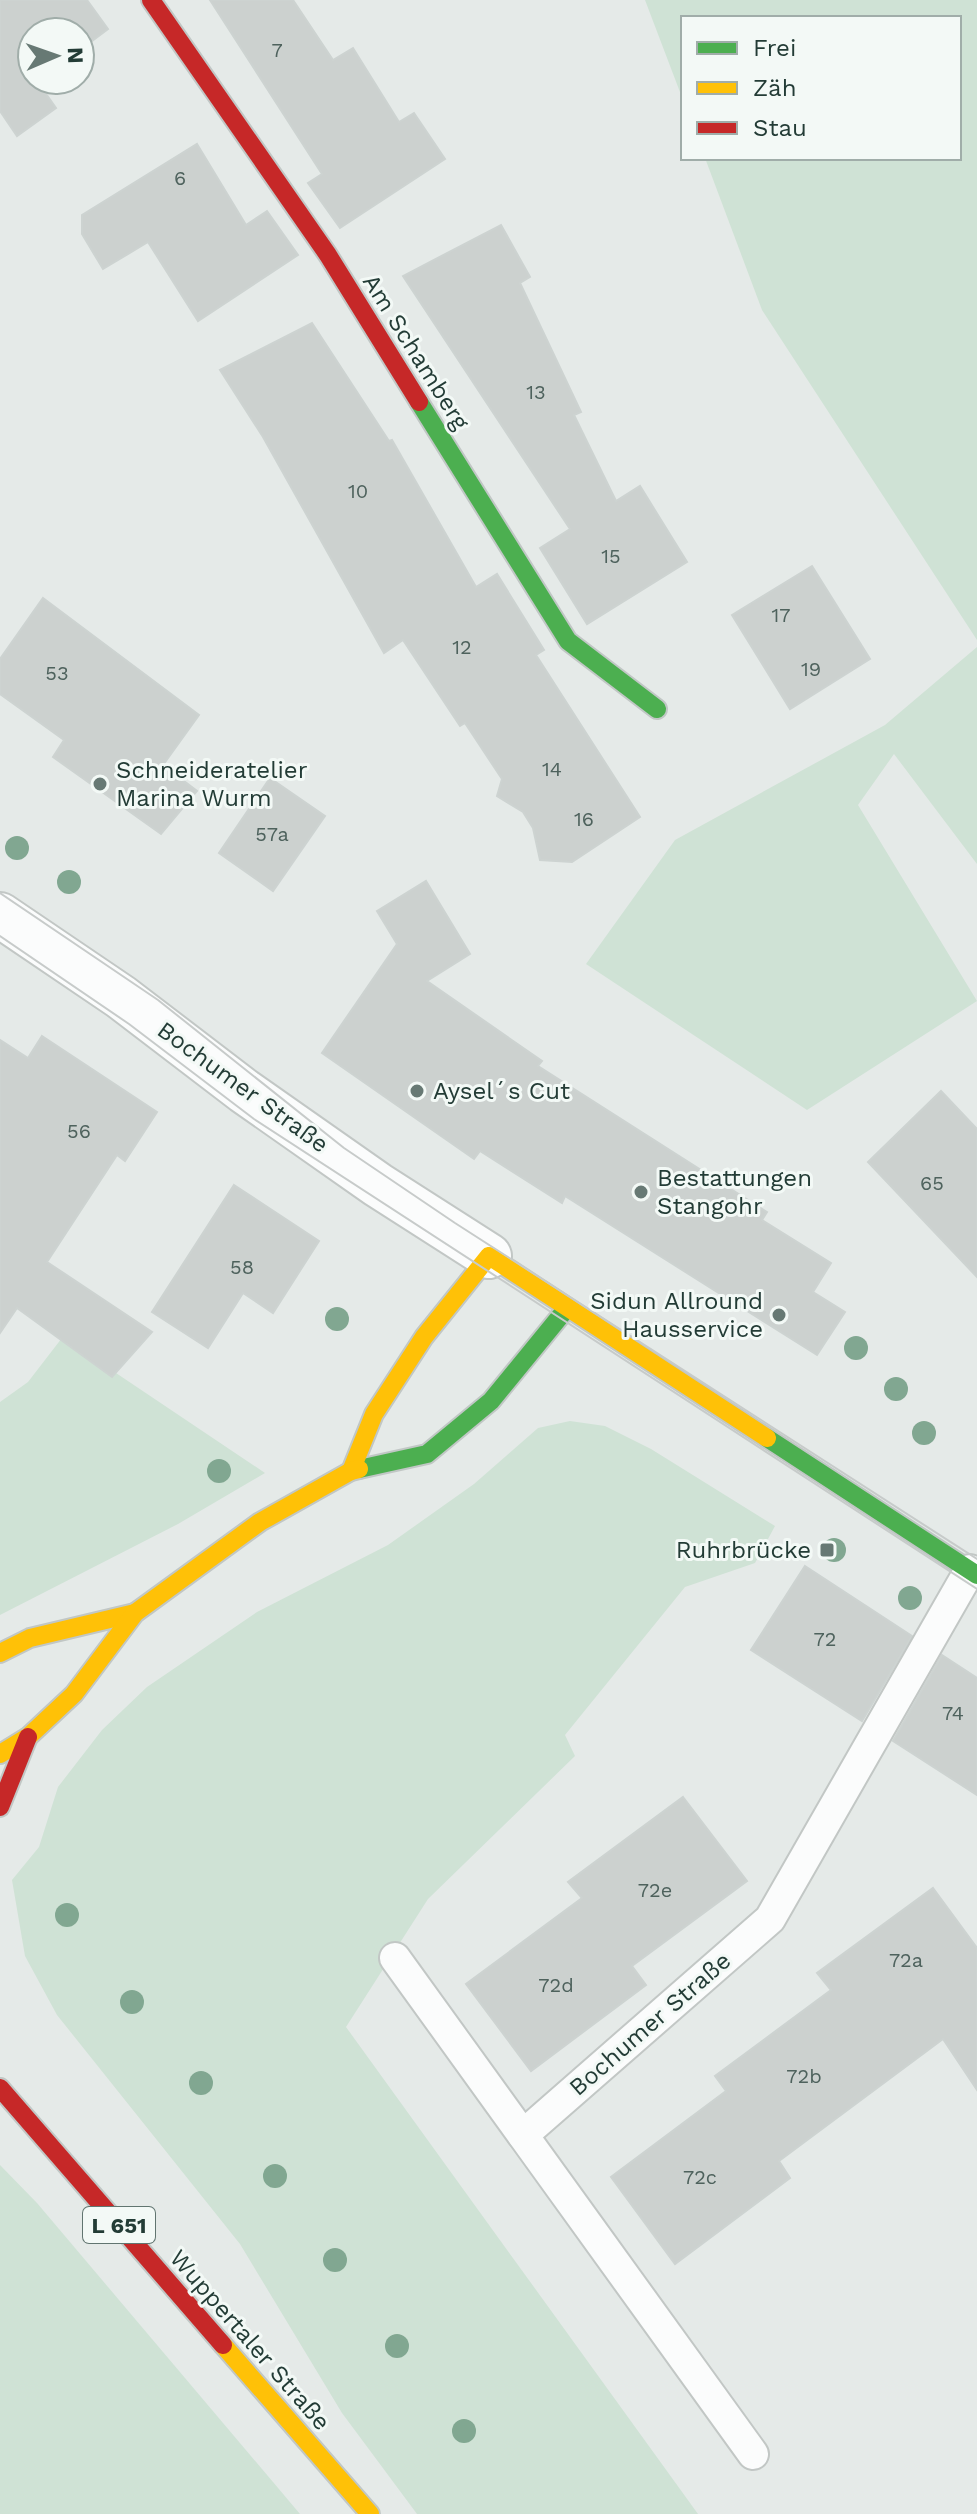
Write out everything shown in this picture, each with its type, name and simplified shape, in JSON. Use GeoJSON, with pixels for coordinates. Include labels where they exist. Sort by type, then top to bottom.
{"type":"FeatureCollection","features":[{"type":"Feature","properties":{"kind":"street","name":"Am Schamberg"},"geometry":{"type":"LineString","coordinates":[[151,0],[328,255],[568,641],[657,709]]}},
{"type":"Feature","properties":{"kind":"street","name":"Bochumer Straße"},"geometry":{"type":"LineString","coordinates":[[0,915],[121,997],[244,1091],[378,1185],[973,1573]]}},
{"type":"Feature","properties":{"kind":"street"},"geometry":{"type":"LineString","coordinates":[[351,1471],[374,1414],[424,1337],[489,1256]]}},
{"type":"Feature","properties":{"kind":"street"},"geometry":{"type":"LineString","coordinates":[[0,1754],[28,1737],[74,1694],[135,1613],[260,1522],[351,1471],[427,1454],[491,1401],[567,1308]]}},
{"type":"Feature","properties":{"kind":"street"},"geometry":{"type":"LineString","coordinates":[[0,1653],[30,1638],[135,1613]]}},
{"type":"Feature","properties":{"kind":"street"},"geometry":{"type":"LineString","coordinates":[[0,1807],[28,1737]]}},
{"type":"Feature","properties":{"kind":"street","name":"Wuppertaler Straße"},"geometry":{"type":"LineString","coordinates":[[0,2088],[370,2514]]}},
{"type":"Feature","properties":{"kind":"lane","name":"Bochumer Straße"},"geometry":{"type":"LineString","coordinates":[[523,2135],[770,1919],[973,1573]]}},
{"type":"Feature","properties":{"kind":"lane"},"geometry":{"type":"LineString","coordinates":[[395,1958],[753,2454]]}},
{"type":"Feature","properties":{"kind":"green space"},"geometry":{"type":"Polygon","coordinates":[[[645,0],[977,0],[977,640],[762,310],[706,160],[961,160],[961,16],[681,16],[681,95],[645,0]]]}},
{"type":"Feature","properties":{"kind":"green space"},"geometry":{"type":"Polygon","coordinates":[[[977,647],[977,864],[894,754],[858,805],[977,1001],[807,1110],[586,964],[675,840],[885,725],[977,647]]]}},
{"type":"Feature","properties":{"kind":"green space"},"geometry":{"type":"Polygon","coordinates":[[[65,1334],[113,1371],[265,1473],[178,1524],[0,1615],[0,1402],[28,1382],[65,1334]]]}},
{"type":"Feature","properties":{"kind":"green space"},"geometry":{"type":"Polygon","coordinates":[[[570,1421],[605,1426],[651,1449],[775,1526],[755,1563],[685,1587],[565,1735],[575,1756],[428,1899],[346,2027],[698,2514],[417,2514],[342,2413],[240,2244],[57,2015],[25,1956],[12,1880],[39,1847],[58,1787],[102,1730],[147,1687],[257,1612],[388,1545],[474,1484],[538,1428],[570,1421]]]}},
{"type":"Feature","properties":{"kind":"green space"},"geometry":{"type":"Polygon","coordinates":[[[0,2165],[37,2203],[300,2514],[0,2514],[0,2165]]]}},
{"type":"Feature","properties":{"kind":"building"},"geometry":{"type":"Polygon","coordinates":[[[0,0],[87,0],[108,29],[96,38],[96,16],[16,16],[16,96],[48,96],[56,108],[17,136],[0,111],[0,0]]]}},
{"type":"Feature","properties":{"kind":"building"},"geometry":{"type":"Polygon","coordinates":[[[210,0],[293,0],[333,60],[353,48],[399,122],[414,113],[445,159],[340,228],[308,183],[322,174],[210,0]]]}},
{"type":"Feature","properties":{"kind":"building"},"geometry":{"type":"Polygon","coordinates":[[[197,144],[246,225],[267,211],[298,255],[198,321],[148,242],[103,269],[82,234],[82,215],[197,144]]]}},
{"type":"Feature","properties":{"kind":"building"},"geometry":{"type":"Polygon","coordinates":[[[501,225],[530,277],[520,283],[581,412],[574,415],[616,501],[640,486],[687,562],[587,624],[540,548],[570,529],[403,276],[501,225]]]}},
{"type":"Feature","properties":{"kind":"building"},"geometry":{"type":"Polygon","coordinates":[[[312,323],[389,441],[392,440],[476,587],[497,574],[544,650],[536,655],[640,817],[572,862],[540,860],[533,828],[523,812],[497,796],[502,779],[465,723],[460,726],[403,640],[384,653],[263,437],[220,370],[312,323]]]}},
{"type":"Feature","properties":{"kind":"building"},"geometry":{"type":"Polygon","coordinates":[[[812,566],[870,659],[790,709],[732,615],[812,566]]]}},
{"type":"Feature","properties":{"kind":"building"},"geometry":{"type":"Polygon","coordinates":[[[43,598],[199,715],[163,765],[197,791],[161,834],[53,757],[64,740],[0,694],[0,659],[43,598]]]}},
{"type":"Feature","properties":{"kind":"building"},"geometry":{"type":"Polygon","coordinates":[[[270,778],[325,816],[273,891],[219,853],[270,778]]]}},
{"type":"Feature","properties":{"kind":"building"},"geometry":{"type":"Polygon","coordinates":[[[426,881],[470,954],[427,981],[542,1061],[538,1066],[767,1212],[762,1220],[831,1263],[813,1292],[845,1312],[817,1355],[565,1196],[562,1203],[480,1151],[474,1159],[322,1053],[397,944],[377,911],[426,881]]]}},
{"type":"Feature","properties":{"kind":"building"},"geometry":{"type":"Polygon","coordinates":[[[42,1036],[157,1112],[125,1161],[117,1155],[47,1262],[152,1332],[112,1377],[17,1308],[0,1333],[0,1040],[28,1058],[42,1036]]]}},
{"type":"Feature","properties":{"kind":"building"},"geometry":{"type":"Polygon","coordinates":[[[941,1091],[977,1129],[977,1277],[868,1162],[941,1091]]]}},
{"type":"Feature","properties":{"kind":"building"},"geometry":{"type":"Polygon","coordinates":[[[234,1185],[319,1241],[273,1313],[243,1293],[208,1348],[152,1312],[234,1185]]]}},
{"type":"Feature","properties":{"kind":"building"},"geometry":{"type":"Polygon","coordinates":[[[805,1566],[912,1636],[862,1721],[751,1650],[805,1566]]]}},
{"type":"Feature","properties":{"kind":"building"},"geometry":{"type":"Polygon","coordinates":[[[942,1655],[977,1678],[977,1795],[893,1741],[942,1655]]]}},
{"type":"Feature","properties":{"kind":"building"},"geometry":{"type":"Polygon","coordinates":[[[683,1797],[747,1881],[632,1966],[646,1985],[531,2071],[466,1984],[582,1898],[568,1882],[683,1797]]]}},
{"type":"Feature","properties":{"kind":"building"},"geometry":{"type":"Polygon","coordinates":[[[933,1888],[977,1948],[977,2090],[943,2039],[779,2161],[790,2178],[675,2264],[611,2177],[726,2091],[715,2076],[831,1990],[817,1973],[933,1888]]]}},
{"type":"Feature","properties":{"kind":"tram line"},"geometry":{"type":"LineString","coordinates":[[0,893],[158,1000],[344,1148],[455,1223],[977,1559]]}},
{"type":"Feature","properties":{"kind":"tram line"},"geometry":{"type":"LineString","coordinates":[[0,936],[129,1024],[254,1119],[977,1589]]}},
{"type":"Feature","properties":{"kind":"traffic: fast"},"geometry":{"type":"LineString","coordinates":[[419,402],[568,641],[657,709]]}},
{"type":"Feature","properties":{"kind":"traffic: fast"},"geometry":{"type":"LineString","coordinates":[[359,1469],[427,1454],[491,1401],[567,1308]]}},
{"type":"Feature","properties":{"kind":"traffic: fast"},"geometry":{"type":"LineString","coordinates":[[767,1438],[977,1575]]}},
{"type":"Feature","properties":{"kind":"traffic: slow"},"geometry":{"type":"LineString","coordinates":[[351,1471],[374,1414],[424,1337],[489,1256],[767,1438]]}},
{"type":"Feature","properties":{"kind":"traffic: slow"},"geometry":{"type":"LineString","coordinates":[[0,1754],[28,1737],[74,1694],[135,1613],[260,1522],[359,1469]]}},
{"type":"Feature","properties":{"kind":"traffic: slow"},"geometry":{"type":"LineString","coordinates":[[0,1653],[30,1638],[135,1613]]}},
{"type":"Feature","properties":{"kind":"traffic: slow"},"geometry":{"type":"LineString","coordinates":[[223,2345],[370,2514]]}},
{"type":"Feature","properties":{"kind":"traffic: jam"},"geometry":{"type":"LineString","coordinates":[[151,0],[328,255],[419,402]]}},
{"type":"Feature","properties":{"kind":"traffic: jam"},"geometry":{"type":"LineString","coordinates":[[0,1807],[28,1737]]}},
{"type":"Feature","properties":{"kind":"traffic: jam"},"geometry":{"type":"LineString","coordinates":[[0,2088],[223,2345]]}},
{"type":"Feature","properties":{"kind":"place","name":"Schneideratelier Marina Wurm"},"geometry":{"type":"Point","coordinates":[100,784]}},
{"type":"Feature","properties":{"kind":"place","name":"Aysel´s Cut"},"geometry":{"type":"Point","coordinates":[417,1091]}},
{"type":"Feature","properties":{"kind":"place","name":"Bestattungen Stangohr"},"geometry":{"type":"Point","coordinates":[641,1192]}},
{"type":"Feature","properties":{"kind":"place","name":"Sidun Allround Hausservice"},"geometry":{"type":"Point","coordinates":[779,1315]}},
{"type":"Feature","properties":{"kind":"place","name":"Ruhrbrücke"},"geometry":{"type":"Point","coordinates":[827,1550]}}]}
